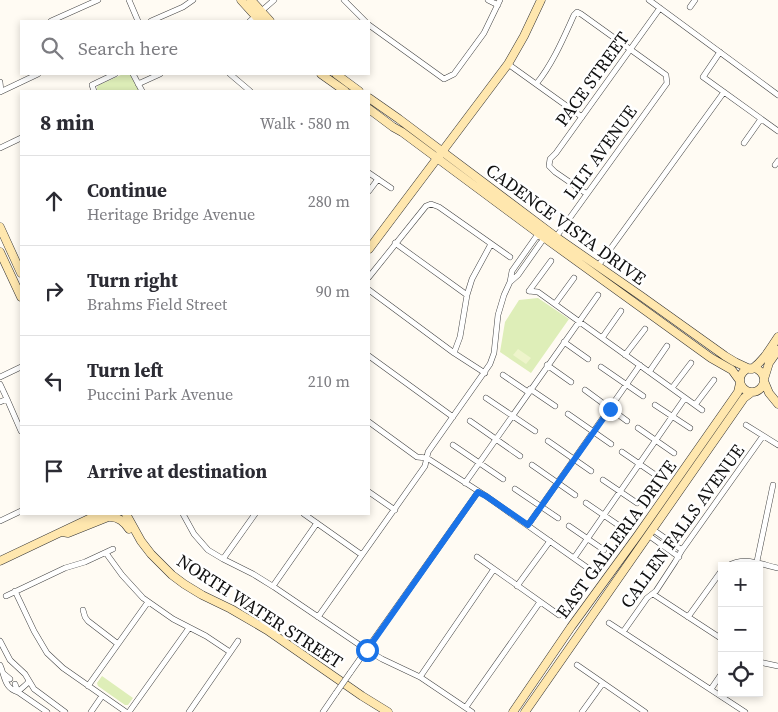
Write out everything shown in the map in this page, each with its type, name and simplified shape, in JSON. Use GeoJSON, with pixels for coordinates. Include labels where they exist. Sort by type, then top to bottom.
{"type":"FeatureCollection","features":[{"type":"Feature","properties":{"kind":"street"},"geometry":{"type":"LineString","coordinates":[[53,20],[98,0]]}},
{"type":"Feature","properties":{"kind":"street"},"geometry":{"type":"LineString","coordinates":[[129,0],[138,20]]}},
{"type":"Feature","properties":{"kind":"street"},"geometry":{"type":"LineString","coordinates":[[179,0],[182,7]]}},
{"type":"Feature","properties":{"kind":"street"},"geometry":{"type":"LineString","coordinates":[[153,20],[193,0]]}},
{"type":"Feature","properties":{"kind":"street"},"geometry":{"type":"LineString","coordinates":[[241,0],[256,18]]}},
{"type":"Feature","properties":{"kind":"street"},"geometry":{"type":"LineString","coordinates":[[251,0],[256,18]]}},
{"type":"Feature","properties":{"kind":"street"},"geometry":{"type":"LineString","coordinates":[[256,18],[274,0]]}},
{"type":"Feature","properties":{"kind":"street"},"geometry":{"type":"LineString","coordinates":[[344,0],[364,20]]}},
{"type":"Feature","properties":{"kind":"street"},"geometry":{"type":"LineString","coordinates":[[370,26],[444,79],[454,74],[484,33],[499,2],[488,0]]}},
{"type":"Feature","properties":{"kind":"street"},"geometry":{"type":"LineString","coordinates":[[370,248],[508,64],[524,36],[540,0]]}},
{"type":"Feature","properties":{"kind":"street"},"geometry":{"type":"LineString","coordinates":[[649,0],[778,94]]}},
{"type":"Feature","properties":{"kind":"street"},"geometry":{"type":"LineString","coordinates":[[690,7],[695,0]]}},
{"type":"Feature","properties":{"kind":"street","name":"PACE STREET"},"geometry":{"type":"LineString","coordinates":[[587,194],[555,172],[549,166],[550,159],[660,8]]}},
{"type":"Feature","properties":{"kind":"street"},"geometry":{"type":"LineString","coordinates":[[537,84],[554,57],[577,12],[630,49]]}},
{"type":"Feature","properties":{"kind":"street","name":"LILT AVENUE"},"geometry":{"type":"LineString","coordinates":[[556,237],[667,83],[666,75],[630,49]]}},
{"type":"Feature","properties":{"kind":"street"},"geometry":{"type":"LineString","coordinates":[[720,52],[703,77],[778,131]]}},
{"type":"Feature","properties":{"kind":"street"},"geometry":{"type":"LineString","coordinates":[[508,64],[582,117]]}},
{"type":"Feature","properties":{"kind":"street"},"geometry":{"type":"LineString","coordinates":[[0,82],[1,91],[36,75]]}},
{"type":"Feature","properties":{"kind":"street"},"geometry":{"type":"LineString","coordinates":[[94,90],[92,85],[112,75]]}},
{"type":"Feature","properties":{"kind":"street"},"geometry":{"type":"LineString","coordinates":[[134,75],[141,90]]}},
{"type":"Feature","properties":{"kind":"street"},"geometry":{"type":"LineString","coordinates":[[138,84],[158,75]]}},
{"type":"Feature","properties":{"kind":"street"},"geometry":{"type":"LineString","coordinates":[[231,75],[249,90]]}},
{"type":"Feature","properties":{"kind":"street"},"geometry":{"type":"LineString","coordinates":[[322,75],[344,90]]}},
{"type":"Feature","properties":{"kind":"street"},"geometry":{"type":"LineString","coordinates":[[337,75],[354,90]]}},
{"type":"Feature","properties":{"kind":"street"},"geometry":{"type":"LineString","coordinates":[[598,266],[724,92]]}},
{"type":"Feature","properties":{"kind":"street","name":"CADENCE VISTA DRIVE"},"geometry":{"type":"LineString","coordinates":[[370,99],[485,194],[711,358],[732,370],[740,382]]}},
{"type":"Feature","properties":{"kind":"street","name":"CADENCE VISTA DRIVE"},"geometry":{"type":"LineString","coordinates":[[370,110],[393,127],[493,190],[567,245],[725,356],[751,369]]}},
{"type":"Feature","properties":{"kind":"street"},"geometry":{"type":"LineString","coordinates":[[744,143],[761,119]]}},
{"type":"Feature","properties":{"kind":"street"},"geometry":{"type":"LineString","coordinates":[[0,148],[20,141]]}},
{"type":"Feature","properties":{"kind":"street"},"geometry":{"type":"LineString","coordinates":[[370,174],[391,188]]}},
{"type":"Feature","properties":{"kind":"street"},"geometry":{"type":"LineString","coordinates":[[370,191],[378,179]]}},
{"type":"Feature","properties":{"kind":"street"},"geometry":{"type":"LineString","coordinates":[[485,194],[493,190]]}},
{"type":"Feature","properties":{"kind":"street"},"geometry":{"type":"LineString","coordinates":[[370,276],[426,206],[431,204],[439,207],[510,257]]}},
{"type":"Feature","properties":{"kind":"street"},"geometry":{"type":"LineString","coordinates":[[318,617],[395,510],[425,466],[428,452],[485,373],[494,353],[498,315],[504,295],[510,282],[518,275],[542,241],[540,225]]}},
{"type":"Feature","properties":{"kind":"street"},"geometry":{"type":"LineString","coordinates":[[0,227],[20,271]]}},
{"type":"Feature","properties":{"kind":"street"},"geometry":{"type":"LineString","coordinates":[[542,236],[550,236],[567,245]]}},
{"type":"Feature","properties":{"kind":"street"},"geometry":{"type":"LineString","coordinates":[[396,243],[467,295]]}},
{"type":"Feature","properties":{"kind":"street"},"geometry":{"type":"LineString","coordinates":[[454,352],[460,337],[467,295],[472,278],[490,244]]}},
{"type":"Feature","properties":{"kind":"street"},"geometry":{"type":"LineString","coordinates":[[0,252],[20,295]]}},
{"type":"Feature","properties":{"kind":"street"},"geometry":{"type":"LineString","coordinates":[[551,261],[529,291],[538,292],[556,304],[702,410]]}},
{"type":"Feature","properties":{"kind":"street"},"geometry":{"type":"LineString","coordinates":[[556,304],[574,278]]}},
{"type":"Feature","properties":{"kind":"street"},"geometry":{"type":"LineString","coordinates":[[370,291],[485,373]]}},
{"type":"Feature","properties":{"kind":"street"},"geometry":{"type":"LineString","coordinates":[[465,483],[598,295]]}},
{"type":"Feature","properties":{"kind":"street"},"geometry":{"type":"LineString","coordinates":[[602,338],[621,311]]}},
{"type":"Feature","properties":{"kind":"street"},"geometry":{"type":"LineString","coordinates":[[625,355],[645,329]]}},
{"type":"Feature","properties":{"kind":"street"},"geometry":{"type":"LineString","coordinates":[[778,337],[762,360],[751,369],[743,372],[740,382],[745,390],[759,393],[778,404]]}},
{"type":"Feature","properties":{"kind":"street"},"geometry":{"type":"LineString","coordinates":[[564,342],[588,359]]}},
{"type":"Feature","properties":{"kind":"street"},"geometry":{"type":"LineString","coordinates":[[649,372],[667,346]]}},
{"type":"Feature","properties":{"kind":"street"},"geometry":{"type":"LineString","coordinates":[[754,392],[762,388],[769,363],[778,350]]}},
{"type":"Feature","properties":{"kind":"street"},"geometry":{"type":"LineString","coordinates":[[370,357],[453,417]]}},
{"type":"Feature","properties":{"kind":"street"},"geometry":{"type":"LineString","coordinates":[[672,388],[691,363]]}},
{"type":"Feature","properties":{"kind":"street"},"geometry":{"type":"LineString","coordinates":[[547,365],[571,382]]}},
{"type":"Feature","properties":{"kind":"street"},"geometry":{"type":"LineString","coordinates":[[528,525],[640,365]]}},
{"type":"Feature","properties":{"kind":"street"},"geometry":{"type":"LineString","coordinates":[[601,367],[643,396]]}},
{"type":"Feature","properties":{"kind":"street"},"geometry":{"type":"LineString","coordinates":[[0,377],[20,368]]}},
{"type":"Feature","properties":{"kind":"street"},"geometry":{"type":"LineString","coordinates":[[751,369],[761,372],[769,394],[778,404]]}},
{"type":"Feature","properties":{"kind":"street"},"geometry":{"type":"LineString","coordinates":[[504,374],[555,406]]}},
{"type":"Feature","properties":{"kind":"street"},"geometry":{"type":"LineString","coordinates":[[695,405],[714,380]]}},
{"type":"Feature","properties":{"kind":"street","name":"EAST GALLERIA DRIVE"},"geometry":{"type":"LineString","coordinates":[[513,712],[738,392],[740,382]]}},
{"type":"Feature","properties":{"kind":"street"},"geometry":{"type":"LineString","coordinates":[[0,384],[20,428]]}},
{"type":"Feature","properties":{"kind":"street"},"geometry":{"type":"LineString","coordinates":[[584,390],[627,421]]}},
{"type":"Feature","properties":{"kind":"street","name":"EAST GALLERIA DRIVE"},"geometry":{"type":"LineString","coordinates":[[525,712],[744,398],[754,392]]}},
{"type":"Feature","properties":{"kind":"street"},"geometry":{"type":"LineString","coordinates":[[486,398],[535,431]]}},
{"type":"Feature","properties":{"kind":"street"},"geometry":{"type":"LineString","coordinates":[[574,558],[685,398]]}},
{"type":"Feature","properties":{"kind":"street"},"geometry":{"type":"LineString","coordinates":[[0,402],[7,399]]}},
{"type":"Feature","properties":{"kind":"street"},"geometry":{"type":"LineString","coordinates":[[655,404],[690,428]]}},
{"type":"Feature","properties":{"kind":"street"},"geometry":{"type":"LineString","coordinates":[[568,414],[611,444]]}},
{"type":"Feature","properties":{"kind":"street"},"geometry":{"type":"LineString","coordinates":[[470,421],[520,456]]}},
{"type":"Feature","properties":{"kind":"street"},"geometry":{"type":"LineString","coordinates":[[370,423],[417,457],[427,458],[486,496],[592,571]]}},
{"type":"Feature","properties":{"kind":"street"},"geometry":{"type":"LineString","coordinates":[[746,425],[778,445]]}},
{"type":"Feature","properties":{"kind":"street"},"geometry":{"type":"LineString","coordinates":[[638,428],[674,453]]}},
{"type":"Feature","properties":{"kind":"street","name":"CALLEN FALLS AVENUE"},"geometry":{"type":"LineString","coordinates":[[623,632],[647,598],[653,594],[763,436]]}},
{"type":"Feature","properties":{"kind":"street"},"geometry":{"type":"LineString","coordinates":[[548,441],[591,471]]}},
{"type":"Feature","properties":{"kind":"street"},"geometry":{"type":"LineString","coordinates":[[453,445],[503,479]]}},
{"type":"Feature","properties":{"kind":"street"},"geometry":{"type":"LineString","coordinates":[[622,452],[657,476]]}},
{"type":"Feature","properties":{"kind":"street"},"geometry":{"type":"LineString","coordinates":[[532,466],[575,495]]}},
{"type":"Feature","properties":{"kind":"street"},"geometry":{"type":"LineString","coordinates":[[603,480],[638,503]]}},
{"type":"Feature","properties":{"kind":"street"},"geometry":{"type":"LineString","coordinates":[[756,562],[773,484]]}},
{"type":"Feature","properties":{"kind":"street"},"geometry":{"type":"LineString","coordinates":[[515,488],[558,518]]}},
{"type":"Feature","properties":{"kind":"street"},"geometry":{"type":"LineString","coordinates":[[323,712],[478,492]]}},
{"type":"Feature","properties":{"kind":"street"},"geometry":{"type":"LineString","coordinates":[[370,493],[395,510]]}},
{"type":"Feature","properties":{"kind":"street"},"geometry":{"type":"LineString","coordinates":[[586,503],[621,527]]}},
{"type":"Feature","properties":{"kind":"street"},"geometry":{"type":"LineString","coordinates":[[1,519],[20,511]]}},
{"type":"Feature","properties":{"kind":"street"},"geometry":{"type":"LineString","coordinates":[[0,561],[97,515]]}},
{"type":"Feature","properties":{"kind":"street","name":"NORTH WATER STREET"},"geometry":{"type":"LineString","coordinates":[[127,515],[141,541],[161,565],[184,584],[267,630],[388,712]]}},
{"type":"Feature","properties":{"kind":"street"},"geometry":{"type":"LineString","coordinates":[[183,515],[194,534],[208,550],[273,586],[367,650],[395,666],[420,677],[472,712]]}},
{"type":"Feature","properties":{"kind":"street"},"geometry":{"type":"LineString","coordinates":[[222,559],[254,515]]}},
{"type":"Feature","properties":{"kind":"street"},"geometry":{"type":"LineString","coordinates":[[305,515],[362,555]]}},
{"type":"Feature","properties":{"kind":"street"},"geometry":{"type":"LineString","coordinates":[[60,532],[68,533],[101,519],[114,516],[124,521],[141,541]]}},
{"type":"Feature","properties":{"kind":"street"},"geometry":{"type":"LineString","coordinates":[[273,586],[317,523]]}},
{"type":"Feature","properties":{"kind":"street"},"geometry":{"type":"LineString","coordinates":[[569,526],[604,550]]}},
{"type":"Feature","properties":{"kind":"street"},"geometry":{"type":"LineString","coordinates":[[650,532],[682,550]]}},
{"type":"Feature","properties":{"kind":"street"},"geometry":{"type":"LineString","coordinates":[[650,532],[679,557]]}},
{"type":"Feature","properties":{"kind":"street"},"geometry":{"type":"LineString","coordinates":[[517,586],[550,541]]}},
{"type":"Feature","properties":{"kind":"street"},"geometry":{"type":"LineString","coordinates":[[6,596],[65,568],[85,562],[113,549]]}},
{"type":"Feature","properties":{"kind":"street"},"geometry":{"type":"LineString","coordinates":[[106,553],[130,585],[148,602],[172,619],[206,636],[230,652]]}},
{"type":"Feature","properties":{"kind":"street"},"geometry":{"type":"LineString","coordinates":[[477,557],[559,615]]}},
{"type":"Feature","properties":{"kind":"street"},"geometry":{"type":"LineString","coordinates":[[736,562],[747,560],[752,562]]}},
{"type":"Feature","properties":{"kind":"street"},"geometry":{"type":"LineString","coordinates":[[763,565],[778,568]]}},
{"type":"Feature","properties":{"kind":"street"},"geometry":{"type":"LineString","coordinates":[[420,677],[494,569]]}},
{"type":"Feature","properties":{"kind":"street"},"geometry":{"type":"LineString","coordinates":[[688,617],[718,576]]}},
{"type":"Feature","properties":{"kind":"street"},"geometry":{"type":"LineString","coordinates":[[16,591],[34,631],[47,653],[63,668],[127,712],[189,628]]}},
{"type":"Feature","properties":{"kind":"street"},"geometry":{"type":"LineString","coordinates":[[653,594],[718,636]]}},
{"type":"Feature","properties":{"kind":"street"},"geometry":{"type":"LineString","coordinates":[[88,686],[148,602]]}},
{"type":"Feature","properties":{"kind":"street"},"geometry":{"type":"LineString","coordinates":[[466,708],[540,602]]}},
{"type":"Feature","properties":{"kind":"street"},"geometry":{"type":"LineString","coordinates":[[83,610],[88,621],[118,644]]}},
{"type":"Feature","properties":{"kind":"street"},"geometry":{"type":"LineString","coordinates":[[609,623],[745,712]]}},
{"type":"Feature","properties":{"kind":"street"},"geometry":{"type":"LineString","coordinates":[[0,641],[10,660],[22,671],[34,689],[65,712]]}},
{"type":"Feature","properties":{"kind":"street"},"geometry":{"type":"LineString","coordinates":[[189,712],[238,641]]}},
{"type":"Feature","properties":{"kind":"street"},"geometry":{"type":"LineString","coordinates":[[763,663],[778,666]]}},
{"type":"Feature","properties":{"kind":"street"},"geometry":{"type":"LineString","coordinates":[[0,665],[6,684],[12,690],[47,712]]}},
{"type":"Feature","properties":{"kind":"street"},"geometry":{"type":"LineString","coordinates":[[577,665],[645,712]]}},
{"type":"Feature","properties":{"kind":"street"},"geometry":{"type":"LineString","coordinates":[[4,674],[10,679]]}},
{"type":"Feature","properties":{"kind":"street"},"geometry":{"type":"LineString","coordinates":[[711,690],[718,679]]}},
{"type":"Feature","properties":{"kind":"street"},"geometry":{"type":"LineString","coordinates":[[18,692],[29,682]]}},
{"type":"Feature","properties":{"kind":"street"},"geometry":{"type":"LineString","coordinates":[[582,712],[603,683]]}},
{"type":"Feature","properties":{"kind":"street"},"geometry":{"type":"LineString","coordinates":[[15,684],[18,692]]}},
{"type":"Feature","properties":{"kind":"street"},"geometry":{"type":"LineString","coordinates":[[91,712],[102,696]]}},
{"type":"Feature","properties":{"kind":"street","name":"NORTH WATER STREET"},"geometry":{"type":"LineString","coordinates":[[370,700],[396,712]]}},
{"type":"Feature","properties":{"kind":"green space"},"geometry":{"type":"Polygon","coordinates":[[[121,75],[131,75],[138,90],[97,90],[99,85],[121,75]]]}},
{"type":"Feature","properties":{"kind":"green space"},"geometry":{"type":"Polygon","coordinates":[[[538,298],[569,319],[531,373],[500,352],[505,322],[519,300],[538,298]]]}},
{"type":"Feature","properties":{"kind":"green space"},"geometry":{"type":"Polygon","coordinates":[[[518,349],[531,358],[526,364],[513,355],[518,349]]]}},
{"type":"Feature","properties":{"kind":"green space"},"geometry":{"type":"Polygon","coordinates":[[[102,676],[133,698],[128,705],[125,705],[98,686],[97,683],[102,676]]]}},
{"type":"Feature","properties":{"kind":"route"},"geometry":{"type":"LineString","coordinates":[[367,650],[478,492],[528,525],[610,409]]}}]}
